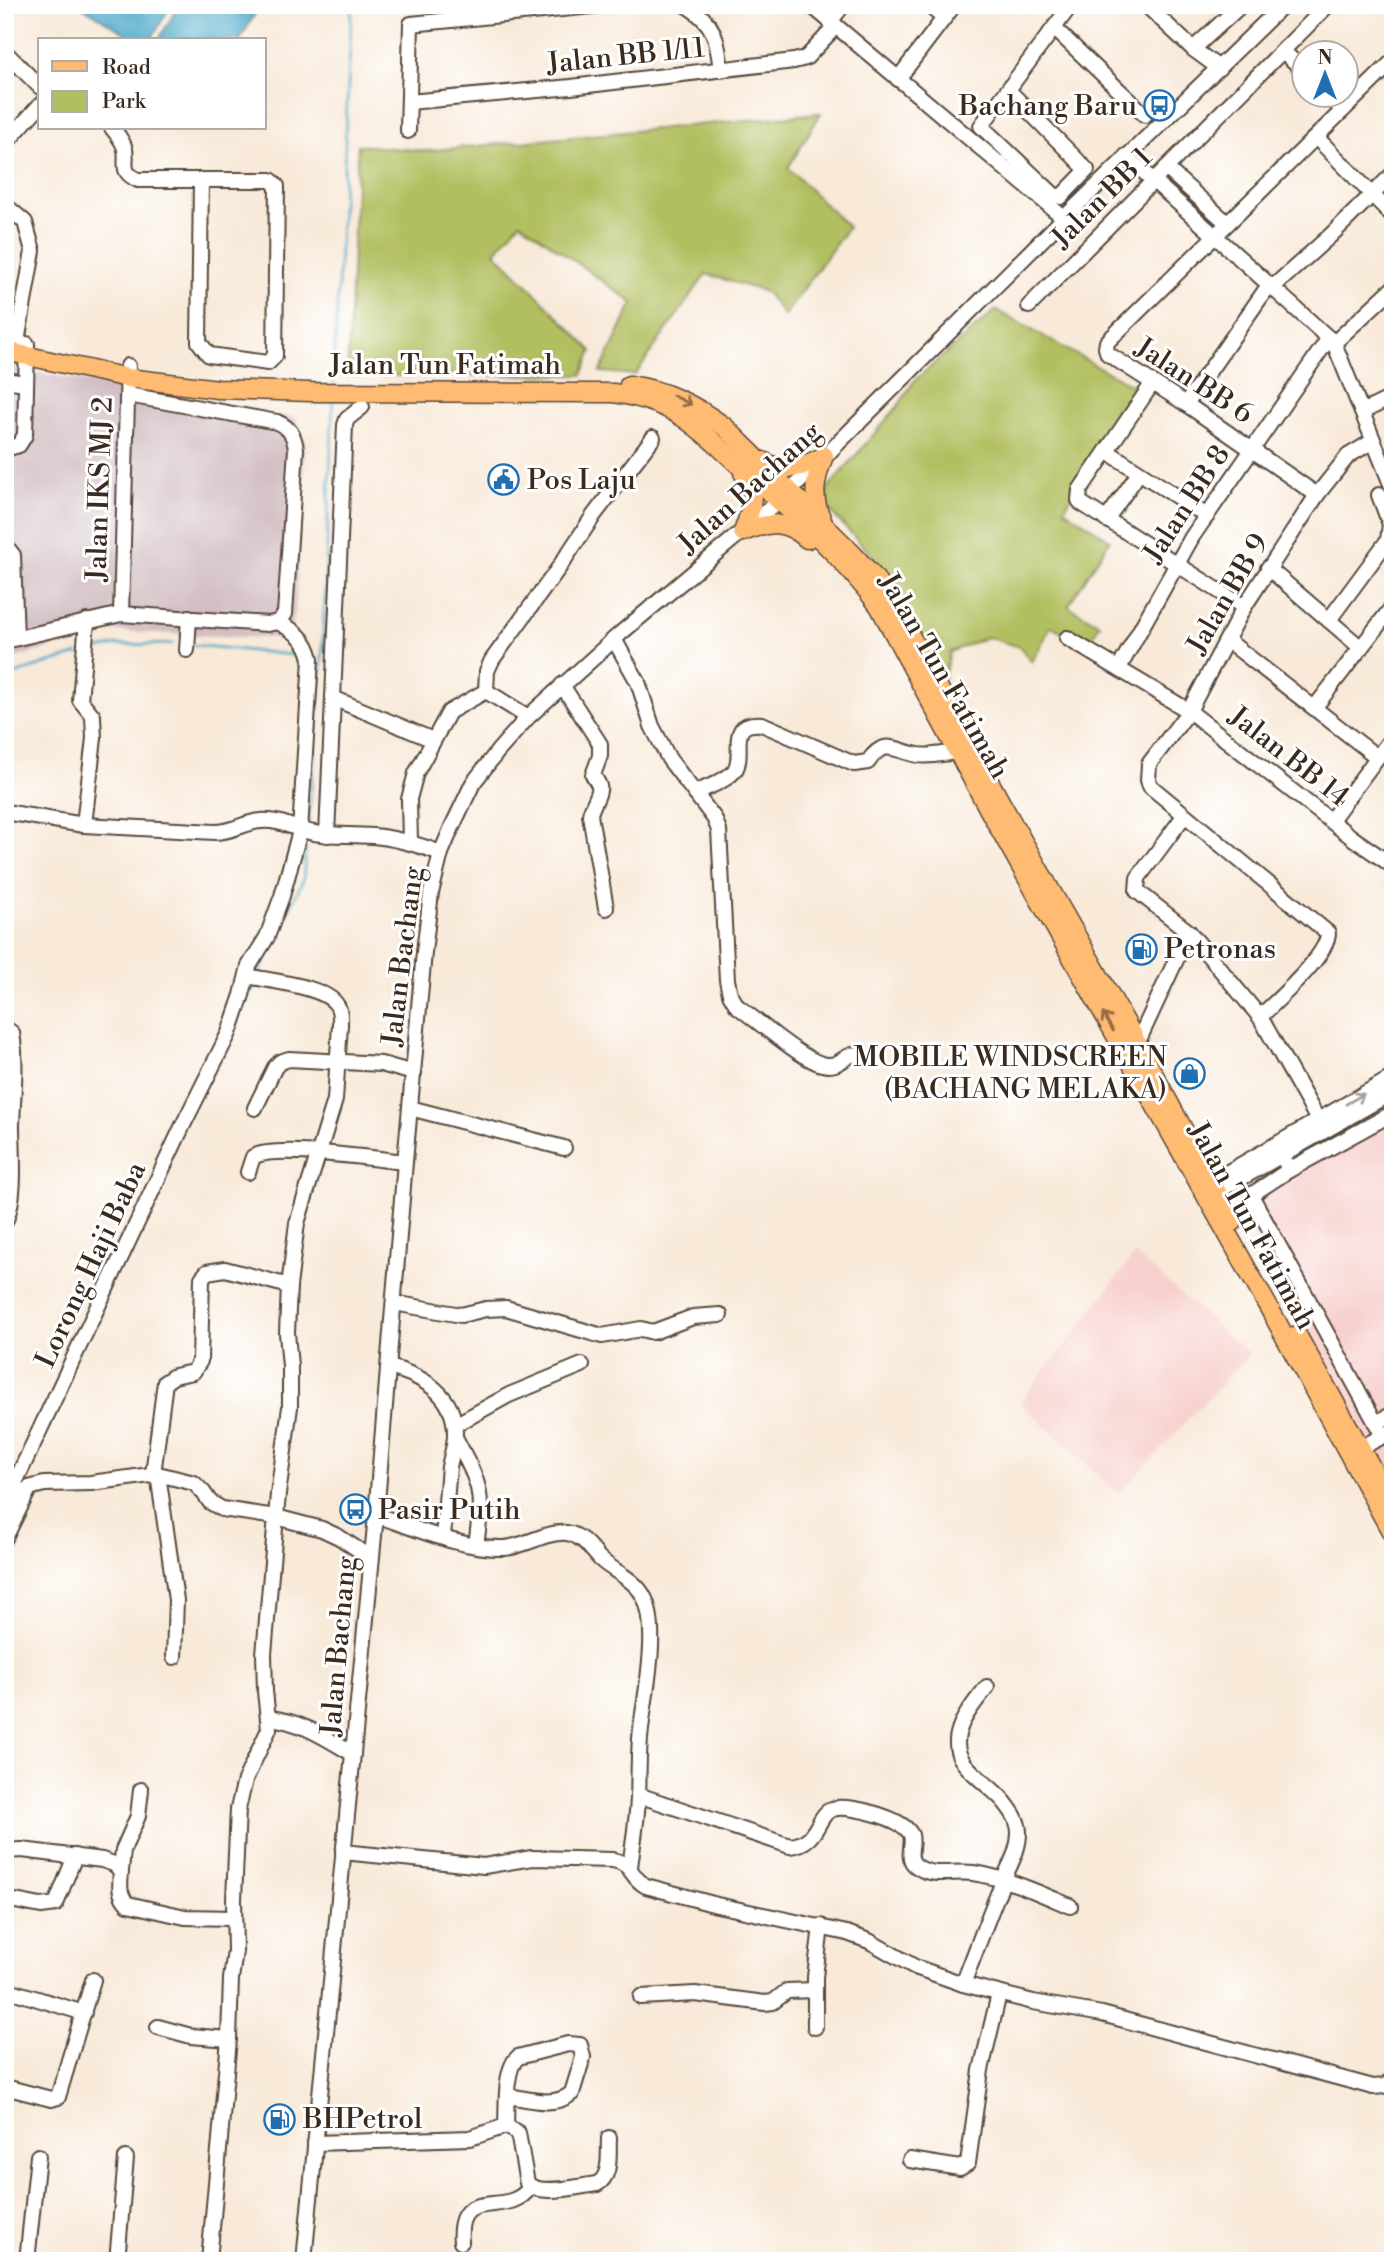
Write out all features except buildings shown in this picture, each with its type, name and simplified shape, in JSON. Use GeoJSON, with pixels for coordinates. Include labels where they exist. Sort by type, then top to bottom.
{"type":"FeatureCollection","features":[{"type":"Feature","properties":{"kind":"main road","name":"Jalan Tun Fatimah"},"geometry":{"type":"LineString","coordinates":[[16,346],[128,380],[218,389],[609,383],[634,385],[659,390],[688,402],[725,427],[744,445],[879,606],[958,752],[1393,1506]]}},
{"type":"Feature","properties":{"kind":"main road","name":"Jalan Tun Fatimah"},"geometry":{"type":"LineString","coordinates":[[347,387],[590,391],[651,401],[677,414],[712,440],[736,463],[832,532],[873,576],[891,600],[999,801],[1137,1044],[1273,1315],[1393,1535]]}},
{"type":"Feature","properties":{"kind":"main road"},"geometry":{"type":"LineString","coordinates":[[744,445],[764,462],[782,469],[804,466],[824,456]]}},
{"type":"Feature","properties":{"kind":"main road"},"geometry":{"type":"LineString","coordinates":[[824,456],[817,473],[815,497],[821,519],[832,532]]}},
{"type":"Feature","properties":{"kind":"main road"},"geometry":{"type":"LineString","coordinates":[[736,463],[747,478],[753,497],[743,532]]}},
{"type":"Feature","properties":{"kind":"main road"},"geometry":{"type":"LineString","coordinates":[[743,532],[760,526],[784,524],[844,563]]}},
{"type":"Feature","properties":{"kind":"street"},"geometry":{"type":"LineString","coordinates":[[408,131],[411,24],[602,5]]}},
{"type":"Feature","properties":{"kind":"street"},"geometry":{"type":"LineString","coordinates":[[686,5],[709,23],[715,34],[721,70]]}},
{"type":"Feature","properties":{"kind":"street"},"geometry":{"type":"LineString","coordinates":[[811,5],[1064,218]]}},
{"type":"Feature","properties":{"kind":"street","name":"Jalan BB 1/11"},"geometry":{"type":"LineString","coordinates":[[409,102],[721,70],[806,58],[833,24],[843,5]]}},
{"type":"Feature","properties":{"kind":"street"},"geometry":{"type":"LineString","coordinates":[[928,5],[944,18]]}},
{"type":"Feature","properties":{"kind":"street"},"geometry":{"type":"LineString","coordinates":[[898,79],[954,5]]}},
{"type":"Feature","properties":{"kind":"street"},"geometry":{"type":"LineString","coordinates":[[1008,90],[1087,170],[1061,197],[1056,197],[981,126],[1070,5]]}},
{"type":"Feature","properties":{"kind":"street"},"geometry":{"type":"LineString","coordinates":[[1146,5],[1193,49],[1219,68]]}},
{"type":"Feature","properties":{"kind":"street"},"geometry":{"type":"LineString","coordinates":[[1193,49],[1241,5]]}},
{"type":"Feature","properties":{"kind":"street","name":"Jalan Bachang"},"geometry":{"type":"LineString","coordinates":[[304,2261],[372,1559],[410,1108],[431,893],[441,853],[473,783],[528,718],[614,639],[785,496],[1126,156],[1283,5]]}},
{"type":"Feature","properties":{"kind":"street","name":"Jalan BB 1"},"geometry":{"type":"LineString","coordinates":[[1029,306],[1328,5]]}},
{"type":"Feature","properties":{"kind":"street"},"geometry":{"type":"LineString","coordinates":[[1054,27],[1145,115]]}},
{"type":"Feature","properties":{"kind":"street"},"geometry":{"type":"LineString","coordinates":[[1283,51],[1290,58]]}},
{"type":"Feature","properties":{"kind":"street"},"geometry":{"type":"LineString","coordinates":[[5,52],[38,86]]}},
{"type":"Feature","properties":{"kind":"street"},"geometry":{"type":"LineString","coordinates":[[1214,236],[1393,61]]}},
{"type":"Feature","properties":{"kind":"street"},"geometry":{"type":"LineString","coordinates":[[5,144],[38,107]]}},
{"type":"Feature","properties":{"kind":"street"},"geometry":{"type":"LineString","coordinates":[[114,130],[125,149],[125,169],[131,177],[138,180],[201,180],[267,180],[274,183],[277,191],[275,356],[264,364],[209,355],[201,347],[198,337],[201,180]]}},
{"type":"Feature","properties":{"kind":"street"},"geometry":{"type":"LineString","coordinates":[[1316,137],[1393,216]]}},
{"type":"Feature","properties":{"kind":"street"},"geometry":{"type":"LineString","coordinates":[[1126,156],[1331,341],[1393,489]]}},
{"type":"Feature","properties":{"kind":"street"},"geometry":{"type":"LineString","coordinates":[[1166,168],[1227,223]]}},
{"type":"Feature","properties":{"kind":"street"},"geometry":{"type":"LineString","coordinates":[[1186,404],[1271,286],[1330,236],[1393,174]]}},
{"type":"Feature","properties":{"kind":"street"},"geometry":{"type":"LineString","coordinates":[[5,205],[25,222],[33,251],[16,346],[25,383],[25,435],[19,445],[5,449]]}},
{"type":"Feature","properties":{"kind":"street","name":"Jalan BB 6"},"geometry":{"type":"LineString","coordinates":[[1214,236],[1107,342],[1108,354],[1186,404],[1317,495]]}},
{"type":"Feature","properties":{"kind":"street","name":"Jalan BB 8"},"geometry":{"type":"LineString","coordinates":[[1119,668],[1175,564],[1252,449],[1331,341],[1393,288]]}},
{"type":"Feature","properties":{"kind":"street"},"geometry":{"type":"LineString","coordinates":[[5,315],[22,317]]}},
{"type":"Feature","properties":{"kind":"street"},"geometry":{"type":"LineString","coordinates":[[5,380],[25,383]]}},
{"type":"Feature","properties":{"kind":"street"},"geometry":{"type":"LineString","coordinates":[[128,380],[277,422],[286,426],[294,436],[296,449],[281,618]]}},
{"type":"Feature","properties":{"kind":"street","name":"Jalan IKS MJ 2"},"geometry":{"type":"LineString","coordinates":[[121,614],[128,380]]}},
{"type":"Feature","properties":{"kind":"street"},"geometry":{"type":"LineString","coordinates":[[1152,384],[1079,495],[1081,503],[1244,607]]}},
{"type":"Feature","properties":{"kind":"street"},"geometry":{"type":"LineString","coordinates":[[1362,412],[1393,397]]}},
{"type":"Feature","properties":{"kind":"street"},"geometry":{"type":"LineString","coordinates":[[327,835],[345,425],[347,419],[362,407]]}},
{"type":"Feature","properties":{"kind":"street"},"geometry":{"type":"LineString","coordinates":[[486,691],[487,671],[492,660],[594,515],[653,438]]}},
{"type":"Feature","properties":{"kind":"street","name":"Jalan BB 9"},"geometry":{"type":"LineString","coordinates":[[1184,816],[1150,786],[1149,764],[1189,711],[1244,607],[1317,495],[1348,456],[1373,441]]}},
{"type":"Feature","properties":{"kind":"street"},"geometry":{"type":"LineString","coordinates":[[1108,452],[1207,516]]}},
{"type":"Feature","properties":{"kind":"street"},"geometry":{"type":"LineString","coordinates":[[1106,520],[1139,473]]}},
{"type":"Feature","properties":{"kind":"street"},"geometry":{"type":"LineString","coordinates":[[1329,620],[1388,540],[1390,524],[1379,495]]}},
{"type":"Feature","properties":{"kind":"street"},"geometry":{"type":"LineString","coordinates":[[5,545],[13,555],[10,639],[121,614],[268,624],[281,618]]}},
{"type":"Feature","properties":{"kind":"street"},"geometry":{"type":"LineString","coordinates":[[1268,568],[1360,647]]}},
{"type":"Feature","properties":{"kind":"street"},"geometry":{"type":"LineString","coordinates":[[1315,708],[1393,606]]}},
{"type":"Feature","properties":{"kind":"street"},"geometry":{"type":"LineString","coordinates":[[187,650],[189,617]]}},
{"type":"Feature","properties":{"kind":"street"},"geometry":{"type":"LineString","coordinates":[[281,618],[309,647],[311,659],[300,831]]}},
{"type":"Feature","properties":{"kind":"street"},"geometry":{"type":"LineString","coordinates":[[84,825],[94,738],[93,716],[80,700],[87,621]]}},
{"type":"Feature","properties":{"kind":"street"},"geometry":{"type":"LineString","coordinates":[[614,639],[638,682],[652,726],[663,748],[714,818],[719,830],[727,980],[730,994],[737,1006],[813,1061],[831,1066],[838,1065],[848,1055],[854,1054],[866,1059]]}},
{"type":"Feature","properties":{"kind":"street","name":"Jalan BB 14"},"geometry":{"type":"LineString","coordinates":[[1068,639],[1189,711],[1393,866]]}},
{"type":"Feature","properties":{"kind":"street"},"geometry":{"type":"LineString","coordinates":[[1228,641],[1377,757]]}},
{"type":"Feature","properties":{"kind":"street"},"geometry":{"type":"LineString","coordinates":[[562,685],[600,744],[600,756],[593,775],[599,785],[599,791],[591,806],[590,815],[606,908]]}},
{"type":"Feature","properties":{"kind":"street"},"geometry":{"type":"LineString","coordinates":[[486,691],[528,718]]}},
{"type":"Feature","properties":{"kind":"street"},"geometry":{"type":"LineString","coordinates":[[410,842],[409,799],[412,784],[433,740],[449,712],[486,691]]}},
{"type":"Feature","properties":{"kind":"street"},"geometry":{"type":"LineString","coordinates":[[333,698],[433,740]]}},
{"type":"Feature","properties":{"kind":"street"},"geometry":{"type":"LineString","coordinates":[[695,793],[727,777],[735,769],[741,731],[753,723],[762,724],[854,764],[868,762],[878,749],[885,747],[925,755],[958,752]]}},
{"type":"Feature","properties":{"kind":"street"},"geometry":{"type":"LineString","coordinates":[[1331,820],[1393,736]]}},
{"type":"Feature","properties":{"kind":"street"},"geometry":{"type":"LineString","coordinates":[[5,812],[84,825],[228,832],[261,821],[327,835],[374,836],[410,842],[441,853]]}},
{"type":"Feature","properties":{"kind":"street"},"geometry":{"type":"LineString","coordinates":[[1260,1017],[1305,972],[1327,943],[1328,933],[1184,816],[1138,878],[1137,891],[1189,932],[1260,1017],[1318,1120]]}},
{"type":"Feature","properties":{"kind":"street","name":"Lorong Haji Baba"},"geometry":{"type":"LineString","coordinates":[[8,1501],[254,978],[249,965],[267,937],[282,897],[300,831]]}},
{"type":"Feature","properties":{"kind":"street"},"geometry":{"type":"LineString","coordinates":[[1137,1044],[1189,932]]}},
{"type":"Feature","properties":{"kind":"street"},"geometry":{"type":"LineString","coordinates":[[209,2261],[235,1951],[238,1809],[245,1780],[269,1729],[264,1654],[276,1517],[290,1407],[287,1333],[289,1286],[297,1223],[334,1100],[340,1014],[336,1003],[329,997],[254,978]]}},
{"type":"Feature","properties":{"kind":"street"},"geometry":{"type":"LineString","coordinates":[[5,1028],[12,1033],[14,1083],[11,1183],[9,1213],[5,1222]]}},
{"type":"Feature","properties":{"kind":"street"},"geometry":{"type":"LineString","coordinates":[[255,1108],[280,1062],[289,1059],[381,1064],[414,1073]]}},
{"type":"Feature","properties":{"kind":"street"},"geometry":{"type":"LineString","coordinates":[[1209,1190],[1318,1120],[1393,1077]]}},
{"type":"Feature","properties":{"kind":"street"},"geometry":{"type":"LineString","coordinates":[[1209,1190],[1282,1155],[1393,1092]]}},
{"type":"Feature","properties":{"kind":"street"},"geometry":{"type":"LineString","coordinates":[[410,1108],[564,1148]]}},
{"type":"Feature","properties":{"kind":"street"},"geometry":{"type":"LineString","coordinates":[[1384,1430],[1251,1195],[1289,1170],[1393,1113]]}},
{"type":"Feature","properties":{"kind":"street"},"geometry":{"type":"LineString","coordinates":[[248,1172],[250,1161],[258,1154],[317,1153],[405,1162]]}},
{"type":"Feature","properties":{"kind":"street"},"geometry":{"type":"LineString","coordinates":[[1282,1155],[1289,1170]]}},
{"type":"Feature","properties":{"kind":"street"},"geometry":{"type":"LineString","coordinates":[[174,1657],[176,1600],[156,1474],[163,1387],[169,1378],[193,1372],[200,1361],[202,1278],[207,1272],[225,1269],[289,1286]]}},
{"type":"Feature","properties":{"kind":"street"},"geometry":{"type":"LineString","coordinates":[[394,1303],[461,1315],[506,1308],[602,1336],[641,1329],[653,1332],[693,1317],[720,1315]]}},
{"type":"Feature","properties":{"kind":"street"},"geometry":{"type":"LineString","coordinates":[[443,1537],[455,1432],[509,1395],[582,1365]]}},
{"type":"Feature","properties":{"kind":"street"},"geometry":{"type":"LineString","coordinates":[[389,1367],[408,1372],[429,1383],[440,1393],[481,1492],[476,1545]]}},
{"type":"Feature","properties":{"kind":"street"},"geometry":{"type":"LineString","coordinates":[[1360,1448],[1384,1430],[1393,1414]]}},
{"type":"Feature","properties":{"kind":"street"},"geometry":{"type":"LineString","coordinates":[[8,1501],[28,1489],[44,1484],[91,1483],[156,1474],[194,1483],[209,1502],[222,1509],[276,1517],[339,1537],[372,1559]]}},
{"type":"Feature","properties":{"kind":"street"},"geometry":{"type":"LineString","coordinates":[[5,1538],[28,1489]]}},
{"type":"Feature","properties":{"kind":"street"},"geometry":{"type":"LineString","coordinates":[[376,1515],[443,1537],[476,1545],[505,1548],[558,1533],[569,1534],[580,1538],[601,1559],[638,1587],[649,1614],[651,1647],[641,1729],[638,1795],[630,1867]]}},
{"type":"Feature","properties":{"kind":"street"},"geometry":{"type":"LineString","coordinates":[[963,1984],[1017,1847],[1019,1832],[1017,1820],[994,1790],[963,1761],[958,1748],[962,1721],[987,1687]]}},
{"type":"Feature","properties":{"kind":"street"},"geometry":{"type":"LineString","coordinates":[[269,1718],[282,1719],[315,1731],[353,1754]]}},
{"type":"Feature","properties":{"kind":"street"},"geometry":{"type":"LineString","coordinates":[[141,1790],[136,1822],[123,1850],[119,1887],[122,1897],[128,1904],[185,1917],[234,1918]]}},
{"type":"Feature","properties":{"kind":"street"},"geometry":{"type":"LineString","coordinates":[[638,1795],[790,1846],[809,1840],[826,1813],[834,1808],[876,1813],[909,1831],[912,1836],[911,1858],[914,1865],[944,1874],[965,1871],[1003,1879],[1070,1906]]}},
{"type":"Feature","properties":{"kind":"street"},"geometry":{"type":"LineString","coordinates":[[5,1851],[22,1850],[102,1860],[114,1864],[121,1871]]}},
{"type":"Feature","properties":{"kind":"street"},"geometry":{"type":"LineString","coordinates":[[343,1852],[484,1866],[532,1858],[623,1862],[630,1867],[639,1882],[646,1886],[864,1938],[915,1967],[963,1984],[999,1994],[1102,2014],[1373,2087],[1386,2086],[1393,2078]]}},
{"type":"Feature","properties":{"kind":"street"},"geometry":{"type":"LineString","coordinates":[[5,1899],[41,1906],[56,1904],[75,1856]]}},
{"type":"Feature","properties":{"kind":"street"},"geometry":{"type":"LineString","coordinates":[[815,2027],[816,1961],[821,1926]]}},
{"type":"Feature","properties":{"kind":"street"},"geometry":{"type":"LineString","coordinates":[[5,2087],[51,2099],[58,2097],[93,1980]]}},
{"type":"Feature","properties":{"kind":"street"},"geometry":{"type":"LineString","coordinates":[[5,1989],[84,2013]]}},
{"type":"Feature","properties":{"kind":"street"},"geometry":{"type":"LineString","coordinates":[[641,1997],[695,1994],[765,2003],[773,2002],[787,1991],[815,1990]]}},
{"type":"Feature","properties":{"kind":"street"},"geometry":{"type":"LineString","coordinates":[[909,2160],[960,2168],[968,2163],[981,2070],[999,1994]]}},
{"type":"Feature","properties":{"kind":"street"},"geometry":{"type":"LineString","coordinates":[[158,2027],[191,2036],[229,2039]]}},
{"type":"Feature","properties":{"kind":"street"},"geometry":{"type":"LineString","coordinates":[[506,2126],[508,2096],[510,2068],[518,2057],[568,2044],[580,2045],[583,2057],[572,2093],[568,2097],[540,2101],[508,2096]]}},
{"type":"Feature","properties":{"kind":"street"},"geometry":{"type":"LineString","coordinates":[[315,2143],[471,2138],[506,2126],[518,2133],[523,2170],[530,2187]]}},
{"type":"Feature","properties":{"kind":"street"},"geometry":{"type":"LineString","coordinates":[[530,2187],[545,2190],[603,2181],[607,2173],[609,2138]]}},
{"type":"Feature","properties":{"kind":"street"},"geometry":{"type":"LineString","coordinates":[[27,2261],[38,2156]]}},
{"type":"Feature","properties":{"kind":"street"},"geometry":{"type":"LineString","coordinates":[[117,2261],[126,2158]]}},
{"type":"Feature","properties":{"kind":"street"},"geometry":{"type":"LineString","coordinates":[[461,2242],[461,2221],[469,2210],[518,2200],[530,2187]]}},
{"type":"Feature","properties":{"kind":"shaded area"},"geometry":{"type":"Polygon","coordinates":[[[5,367],[295,418],[305,440],[295,614],[287,636],[266,638],[106,631],[5,661],[5,367]]]}},
{"type":"Feature","properties":{"kind":"shaded area"},"geometry":{"type":"Polygon","coordinates":[[[1393,1106],[1393,1487],[1231,1195],[1393,1106]]]}},
{"type":"Feature","properties":{"kind":"shaded area"},"geometry":{"type":"Polygon","coordinates":[[[1135,1254],[1249,1354],[1119,1494],[1020,1403],[1135,1254]]]}},
{"type":"Feature","properties":{"kind":"green space"},"geometry":{"type":"Polygon","coordinates":[[[821,113],[788,168],[848,227],[784,316],[766,292],[706,274],[635,375],[600,372],[633,303],[520,222],[495,252],[592,351],[582,375],[347,376],[358,145],[426,151],[821,113]]]}},
{"type":"Feature","properties":{"kind":"green space"},"geometry":{"type":"Polygon","coordinates":[[[996,310],[1140,390],[1064,509],[1110,540],[1068,606],[1100,624],[1086,647],[1051,626],[1032,662],[1020,647],[987,637],[950,652],[944,678],[877,561],[828,509],[827,489],[899,405],[914,381],[996,310]]]}},
{"type":"Feature","properties":{"kind":"water"},"geometry":{"type":"Polygon","coordinates":[[[79,5],[171,5],[152,38],[133,38],[79,5]]]}},
{"type":"Feature","properties":{"kind":"water"},"geometry":{"type":"Polygon","coordinates":[[[179,5],[260,5],[241,38],[159,38],[179,5]]]}},
{"type":"Feature","properties":{"kind":"waterway"},"geometry":{"type":"LineString","coordinates":[[333,387],[352,5]]}},
{"type":"Feature","properties":{"kind":"waterway"},"geometry":{"type":"LineString","coordinates":[[308,827],[322,661],[333,400]]}},
{"type":"Feature","properties":{"kind":"waterway"},"geometry":{"type":"LineString","coordinates":[[88,652],[116,645],[172,644]]}},
{"type":"Feature","properties":{"kind":"waterway"},"geometry":{"type":"LineString","coordinates":[[194,645],[302,656]]}},
{"type":"Feature","properties":{"kind":"waterway"},"geometry":{"type":"LineString","coordinates":[[5,677],[78,654]]}},
{"type":"Feature","properties":{"kind":"waterway"},"geometry":{"type":"LineString","coordinates":[[5,805],[54,803]]}},
{"type":"Feature","properties":{"kind":"waterway"},"geometry":{"type":"LineString","coordinates":[[259,974],[303,880],[306,844]]}},
{"type":"Feature","properties":{"kind":"waterway"},"geometry":{"type":"LineString","coordinates":[[249,996],[255,983]]}},
{"type":"Feature","properties":{"kind":"waterway"},"geometry":{"type":"LineString","coordinates":[[5,1520],[13,1504]]}},
{"type":"Feature","properties":{"kind":"place","name":"Bachang Baru"},"geometry":{"type":"Point","coordinates":[1160,106]}},
{"type":"Feature","properties":{"kind":"place","name":"Pos Laju"},"geometry":{"type":"Point","coordinates":[504,480]}},
{"type":"Feature","properties":{"kind":"place","name":"Petronas"},"geometry":{"type":"Point","coordinates":[1141,949]}},
{"type":"Feature","properties":{"kind":"place","name":"MOBILE WINDSCREEN (BACHANG MELAKA)"},"geometry":{"type":"Point","coordinates":[1190,1073]}},
{"type":"Feature","properties":{"kind":"place","name":"Pasir Putih"},"geometry":{"type":"Point","coordinates":[355,1510]}},
{"type":"Feature","properties":{"kind":"place","name":"BHPetrol"},"geometry":{"type":"Point","coordinates":[280,2119]}}]}
